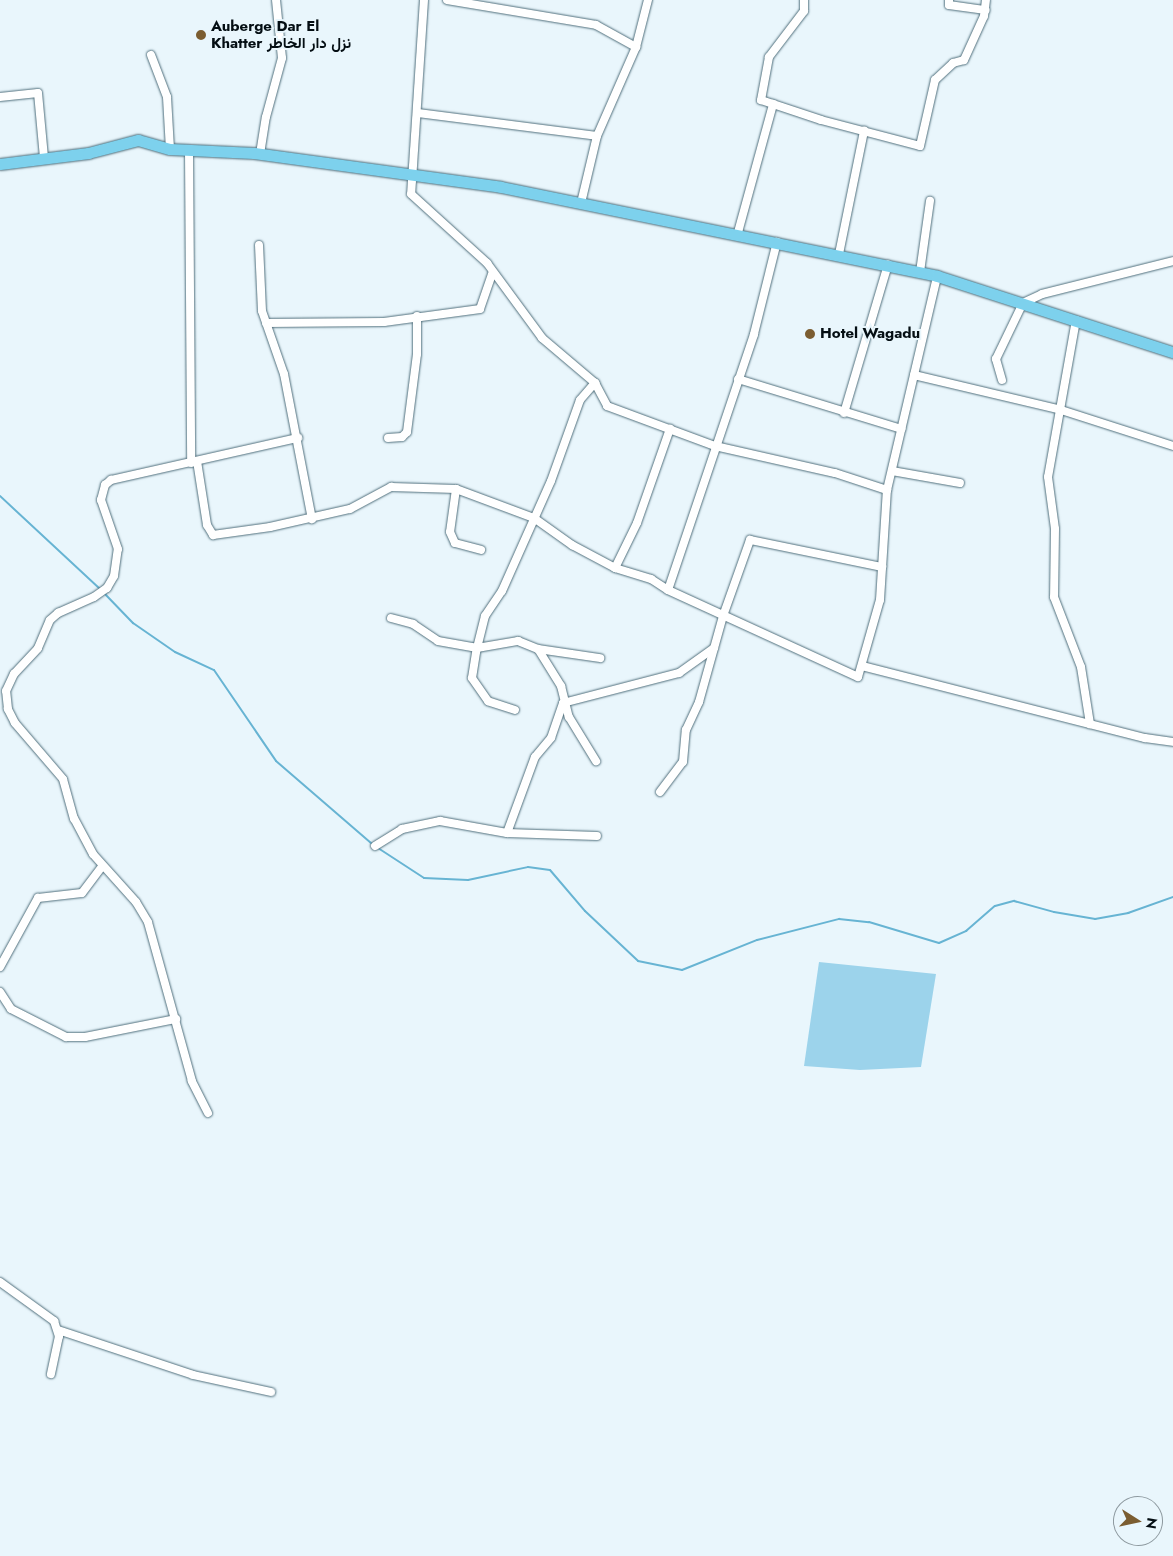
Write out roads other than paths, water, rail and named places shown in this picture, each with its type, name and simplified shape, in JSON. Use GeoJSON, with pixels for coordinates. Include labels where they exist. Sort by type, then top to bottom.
{"type":"FeatureCollection","features":[{"type":"Feature","properties":{"kind":"main road"},"geometry":{"type":"LineString","coordinates":[[0,164],[88,153],[138,140],[170,149],[260,154],[413,174],[581,203],[737,236],[888,264],[937,276],[1173,352]]}},
{"type":"Feature","properties":{"kind":"street"},"geometry":{"type":"LineString","coordinates":[[260,154],[266,117],[282,58],[276,0]]}},
{"type":"Feature","properties":{"kind":"street"},"geometry":{"type":"LineString","coordinates":[[424,0],[418,113],[411,194],[493,272],[542,338],[595,383],[607,406],[715,446],[835,473],[887,490]]}},
{"type":"Feature","properties":{"kind":"street"},"geometry":{"type":"LineString","coordinates":[[447,0],[589,23],[636,47]]}},
{"type":"Feature","properties":{"kind":"street"},"geometry":{"type":"LineString","coordinates":[[581,203],[598,136],[636,47],[648,0]]}},
{"type":"Feature","properties":{"kind":"street"},"geometry":{"type":"LineString","coordinates":[[804,0],[804,11],[769,57],[761,100],[920,146],[935,80],[953,63],[964,60],[986,10],[986,0]]}},
{"type":"Feature","properties":{"kind":"street"},"geometry":{"type":"LineString","coordinates":[[949,0],[949,5],[986,10]]}},
{"type":"Feature","properties":{"kind":"street"},"geometry":{"type":"LineString","coordinates":[[151,55],[167,97],[170,149]]}},
{"type":"Feature","properties":{"kind":"street"},"geometry":{"type":"LineString","coordinates":[[0,97],[38,93],[44,158]]}},
{"type":"Feature","properties":{"kind":"street"},"geometry":{"type":"LineString","coordinates":[[737,236],[773,104]]}},
{"type":"Feature","properties":{"kind":"street"},"geometry":{"type":"LineString","coordinates":[[418,113],[598,136]]}},
{"type":"Feature","properties":{"kind":"street"},"geometry":{"type":"LineString","coordinates":[[839,254],[864,131]]}},
{"type":"Feature","properties":{"kind":"street"},"geometry":{"type":"LineString","coordinates":[[189,150],[194,462],[207,525],[214,534],[312,519],[350,509],[391,487],[456,489],[534,518],[572,545],[615,568],[651,579],[668,590],[858,677],[880,600],[887,490],[937,276]]}},
{"type":"Feature","properties":{"kind":"street"},"geometry":{"type":"LineString","coordinates":[[920,272],[930,201]]}},
{"type":"Feature","properties":{"kind":"street"},"geometry":{"type":"LineString","coordinates":[[668,590],[754,334],[777,242]]}},
{"type":"Feature","properties":{"kind":"street"},"geometry":{"type":"LineString","coordinates":[[259,244],[262,311],[284,374],[298,438],[312,519]]}},
{"type":"Feature","properties":{"kind":"street"},"geometry":{"type":"LineString","coordinates":[[1002,380],[996,359],[1023,303],[1042,294],[1173,262]]}},
{"type":"Feature","properties":{"kind":"street"},"geometry":{"type":"LineString","coordinates":[[844,413],[888,264]]}},
{"type":"Feature","properties":{"kind":"street"},"geometry":{"type":"LineString","coordinates":[[266,323],[384,322],[480,308],[493,272]]}},
{"type":"Feature","properties":{"kind":"street"},"geometry":{"type":"LineString","coordinates":[[388,438],[402,437],[407,432],[417,354],[417,316]]}},
{"type":"Feature","properties":{"kind":"street"},"geometry":{"type":"LineString","coordinates":[[1076,320],[1058,409],[1048,477],[1055,529],[1054,597],[1081,667],[1090,724]]}},
{"type":"Feature","properties":{"kind":"street"},"geometry":{"type":"LineString","coordinates":[[914,374],[1058,409],[1173,446]]}},
{"type":"Feature","properties":{"kind":"street"},"geometry":{"type":"LineString","coordinates":[[738,379],[844,413],[902,429]]}},
{"type":"Feature","properties":{"kind":"street"},"geometry":{"type":"LineString","coordinates":[[515,710],[488,701],[472,678],[477,648],[485,616],[502,591],[551,481],[580,400],[595,383]]}},
{"type":"Feature","properties":{"kind":"street"},"geometry":{"type":"LineString","coordinates":[[615,568],[637,523],[670,430]]}},
{"type":"Feature","properties":{"kind":"street"},"geometry":{"type":"LineString","coordinates":[[208,1114],[192,1081],[148,922],[136,902],[102,866],[74,819],[63,779],[15,723],[8,709],[6,691],[14,674],[38,648],[50,620],[58,613],[94,597],[107,588],[114,576],[118,549],[101,500],[105,485],[111,480],[298,438]]}},
{"type":"Feature","properties":{"kind":"street"},"geometry":{"type":"LineString","coordinates":[[892,471],[960,483]]}},
{"type":"Feature","properties":{"kind":"street"},"geometry":{"type":"LineString","coordinates":[[456,489],[450,532],[455,543],[481,550]]}},
{"type":"Feature","properties":{"kind":"street"},"geometry":{"type":"LineString","coordinates":[[660,792],[683,762],[686,730],[699,702],[723,616],[750,540],[882,567]]}},
{"type":"Feature","properties":{"kind":"street"},"geometry":{"type":"LineString","coordinates":[[391,618],[413,624],[438,641],[477,648],[518,641],[538,649],[600,658]]}},
{"type":"Feature","properties":{"kind":"street"},"geometry":{"type":"LineString","coordinates":[[563,703],[679,673],[714,648]]}},
{"type":"Feature","properties":{"kind":"street"},"geometry":{"type":"LineString","coordinates":[[538,649],[561,686],[563,703],[596,761]]}},
{"type":"Feature","properties":{"kind":"street"},"geometry":{"type":"LineString","coordinates":[[862,666],[1090,724],[1173,742]]}},
{"type":"Feature","properties":{"kind":"street"},"geometry":{"type":"LineString","coordinates":[[507,833],[535,757],[551,738],[563,703]]}},
{"type":"Feature","properties":{"kind":"street"},"geometry":{"type":"LineString","coordinates":[[375,846],[402,829],[440,821],[507,833],[596,836]]}},
{"type":"Feature","properties":{"kind":"street"},"geometry":{"type":"LineString","coordinates":[[0,967],[38,898],[82,893],[102,866]]}},
{"type":"Feature","properties":{"kind":"street"},"geometry":{"type":"LineString","coordinates":[[0,992],[11,1009],[66,1036],[85,1037],[176,1019]]}},
{"type":"Feature","properties":{"kind":"street"},"geometry":{"type":"LineString","coordinates":[[0,1282],[48,1314],[58,1330],[193,1375],[271,1392]]}},
{"type":"Feature","properties":{"kind":"street"},"geometry":{"type":"LineString","coordinates":[[51,1374],[58,1330]]}},
{"type":"Feature","properties":{"kind":"waterway"},"geometry":{"type":"LineString","coordinates":[[0,496],[101,590]]}},
{"type":"Feature","properties":{"kind":"waterway"},"geometry":{"type":"LineString","coordinates":[[104,593],[133,623],[175,652],[214,670],[276,761],[372,844]]}},
{"type":"Feature","properties":{"kind":"waterway"},"geometry":{"type":"LineString","coordinates":[[378,848],[424,878],[468,880],[528,867],[550,870],[585,911],[638,961],[682,970],[757,940],[839,919],[869,922],[939,943],[966,931],[995,906],[1014,901],[1054,912],[1095,919],[1128,913],[1173,897]]}},
{"type":"Feature","properties":{"kind":"place","name":"Auberge Dar El Khatter نزل دار الخاطر"},"geometry":{"type":"Point","coordinates":[201,35]}},
{"type":"Feature","properties":{"kind":"place","name":"Hotel Wagadu"},"geometry":{"type":"Point","coordinates":[810,334]}}]}
